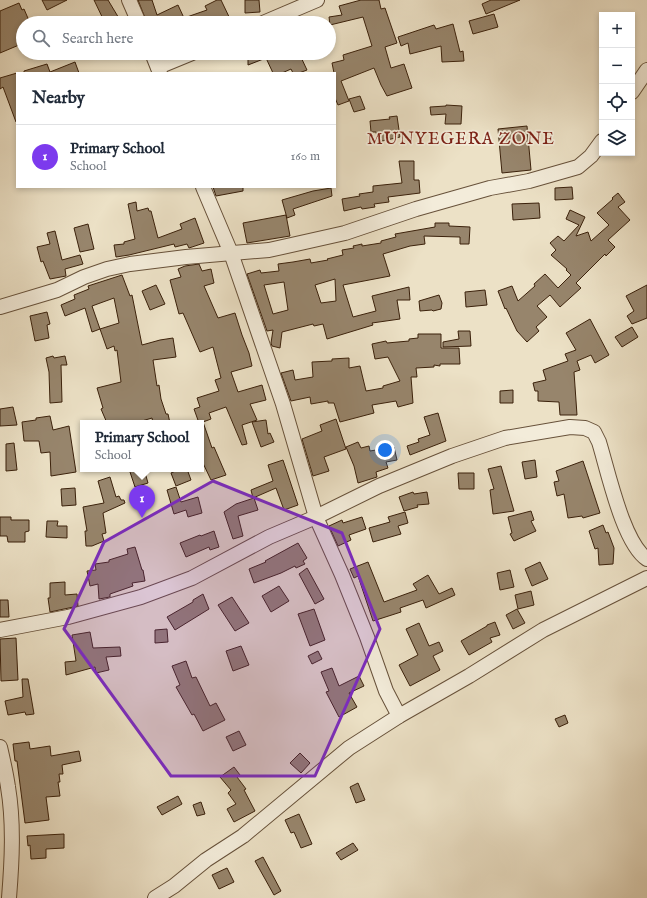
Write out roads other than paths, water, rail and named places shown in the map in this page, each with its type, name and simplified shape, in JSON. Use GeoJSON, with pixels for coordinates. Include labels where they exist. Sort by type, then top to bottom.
{"type":"FeatureCollection","features":[{"type":"Feature","properties":{"kind":"street"},"geometry":{"type":"LineString","coordinates":[[128,0],[136,16]]}},
{"type":"Feature","properties":{"kind":"street"},"geometry":{"type":"LineString","coordinates":[[280,16],[317,0]]}},
{"type":"Feature","properties":{"kind":"street"},"geometry":{"type":"LineString","coordinates":[[155,60],[159,70],[178,60]]}},
{"type":"Feature","properties":{"kind":"street"},"geometry":{"type":"LineString","coordinates":[[635,88],[647,70]]}},
{"type":"Feature","properties":{"kind":"street"},"geometry":{"type":"LineString","coordinates":[[0,307],[57,290],[84,277],[107,269],[130,264],[186,257],[270,250],[338,235],[416,209],[490,188],[529,181],[578,167],[592,156],[599,146]]}},
{"type":"Feature","properties":{"kind":"street"},"geometry":{"type":"LineString","coordinates":[[203,188],[231,253],[283,404],[316,517],[367,636],[386,691],[399,716]]}},
{"type":"Feature","properties":{"kind":"street"},"geometry":{"type":"LineString","coordinates":[[0,630],[68,617],[141,597],[192,578],[269,537],[316,517],[379,486],[452,456],[505,438],[570,427],[585,428],[594,432],[599,442],[629,538],[641,555],[647,559]]}},
{"type":"Feature","properties":{"kind":"street"},"geometry":{"type":"LineString","coordinates":[[155,898],[174,886],[206,860],[244,836],[348,748],[544,630],[647,578]]}},
{"type":"Feature","properties":{"kind":"street"},"geometry":{"type":"LineString","coordinates":[[0,747],[8,788],[11,828],[12,864],[9,898]]}},
{"type":"Feature","properties":{"kind":"place","name":"Primary School"},"geometry":{"type":"Point","coordinates":[142,518]}},
{"type":"Feature","properties":{"kind":"district","name":"MUNYEGERA ZONE"},"geometry":{"type":"Point","coordinates":[461,139]}}]}
